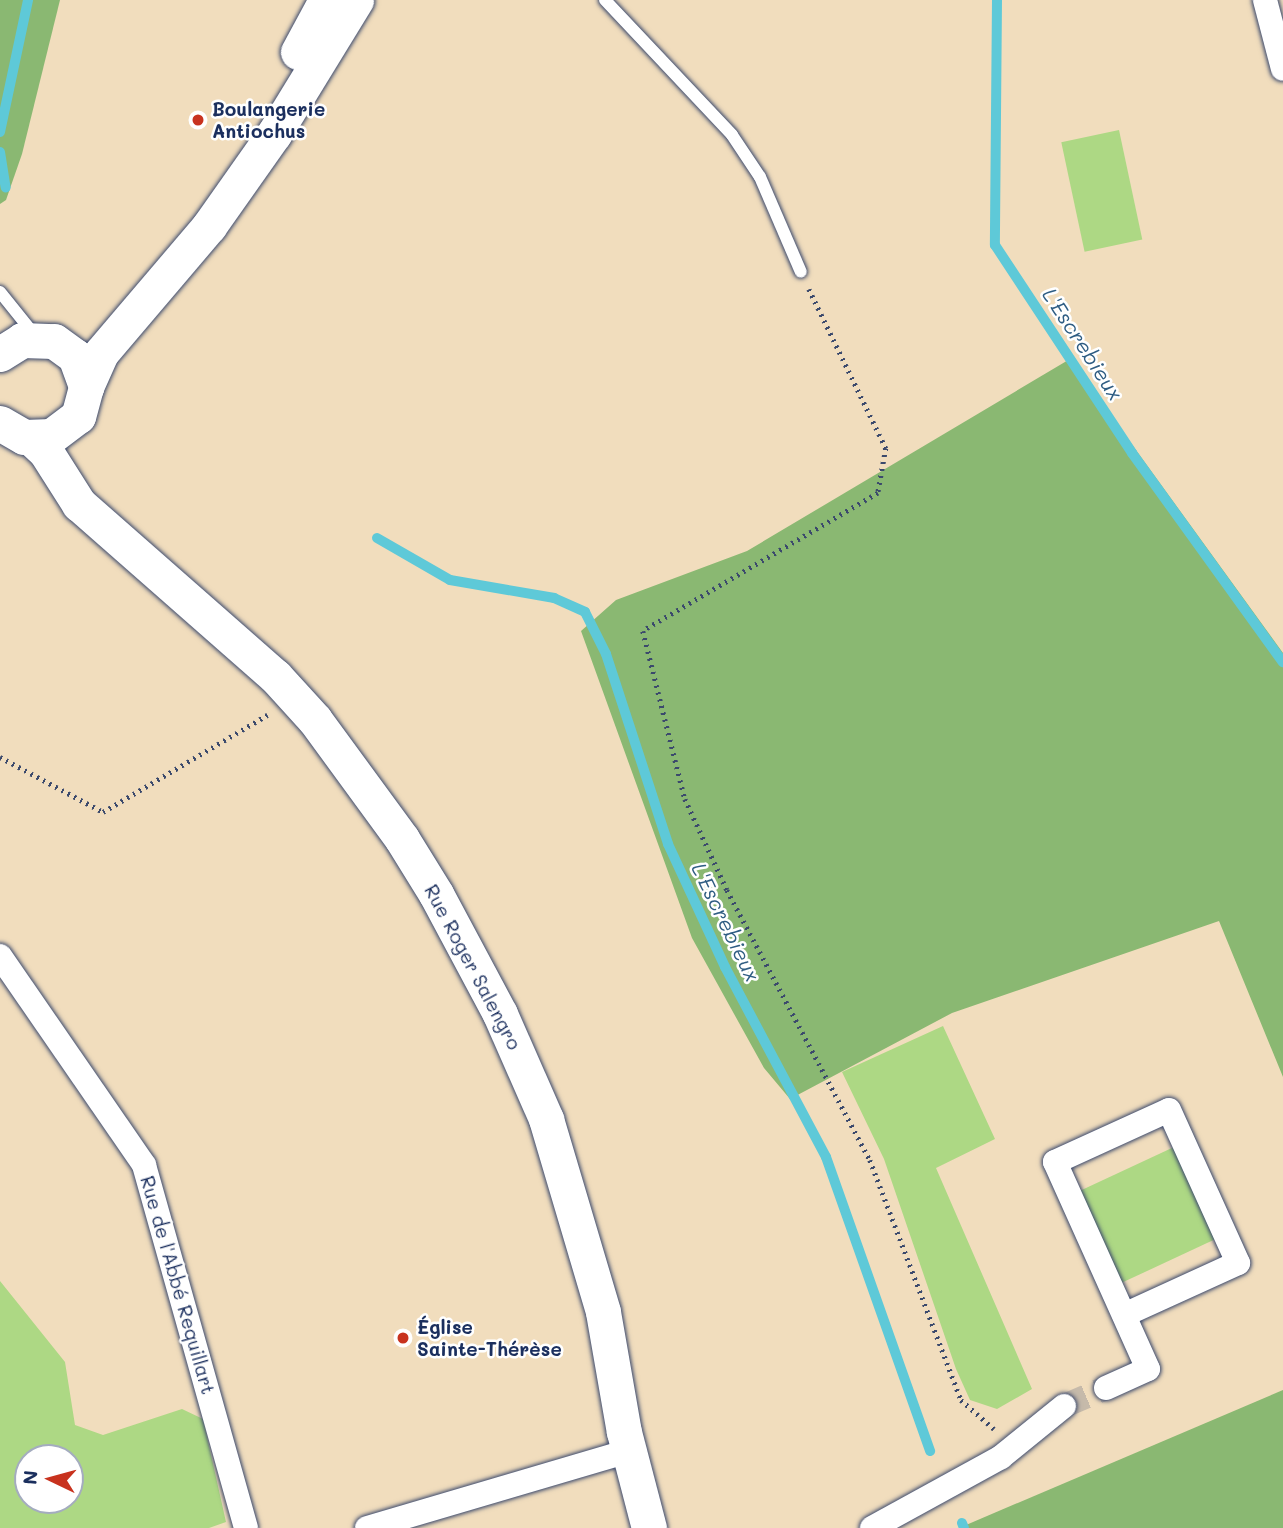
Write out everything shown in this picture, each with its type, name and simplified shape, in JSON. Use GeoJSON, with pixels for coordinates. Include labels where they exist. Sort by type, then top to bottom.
{"type":"FeatureCollection","features":[{"type":"Feature","properties":{"kind":"street"},"geometry":{"type":"LineString","coordinates":[[222,206],[326,0]]}},
{"type":"Feature","properties":{"kind":"street"},"geometry":{"type":"LineString","coordinates":[[12,433],[58,433],[82,401],[101,353],[222,206],[274,134],[356,0]]}},
{"type":"Feature","properties":{"kind":"street"},"geometry":{"type":"LineString","coordinates":[[1265,0],[1283,69]]}},
{"type":"Feature","properties":{"kind":"street"},"geometry":{"type":"LineString","coordinates":[[0,354],[22,340],[46,340],[102,331],[143,302]]}},
{"type":"Feature","properties":{"kind":"street"},"geometry":{"type":"LineString","coordinates":[[46,340],[75,356],[82,401]]}},
{"type":"Feature","properties":{"kind":"street","name":"Rue Roger Salengro"},"geometry":{"type":"LineString","coordinates":[[82,401],[75,467],[84,498],[96,519]]}},
{"type":"Feature","properties":{"kind":"street","name":"Rue Roger Salengro"},"geometry":{"type":"LineString","coordinates":[[12,433],[46,452],[74,498],[294,696],[343,755],[413,856],[470,954],[521,1056],[552,1138],[603,1312],[629,1451],[649,1528]]}},
{"type":"Feature","properties":{"kind":"street","name":"Rue de l'Abbé Requillart"},"geometry":{"type":"LineString","coordinates":[[0,956],[144,1165],[246,1528]]}},
{"type":"Feature","properties":{"kind":"street"},"geometry":{"type":"LineString","coordinates":[[1106,1388],[1148,1369],[1055,1162],[1169,1110],[1238,1263],[1124,1315]]}},
{"type":"Feature","properties":{"kind":"street"},"geometry":{"type":"LineString","coordinates":[[872,1528],[1015,1447],[1064,1406]]}},
{"type":"Feature","properties":{"kind":"street"},"geometry":{"type":"LineString","coordinates":[[367,1528],[629,1451]]}},
{"type":"Feature","properties":{"kind":"lane"},"geometry":{"type":"LineString","coordinates":[[605,0],[732,135],[760,177],[802,272]]}},
{"type":"Feature","properties":{"kind":"lane"},"geometry":{"type":"LineString","coordinates":[[0,292],[46,340]]}},
{"type":"Feature","properties":{"kind":"path"},"geometry":{"type":"LineString","coordinates":[[802,272],[886,448],[878,493],[643,631],[685,799],[775,984],[870,1160],[961,1400],[1015,1447]]}},
{"type":"Feature","properties":{"kind":"path"},"geometry":{"type":"LineString","coordinates":[[0,757],[103,812],[294,696]]}},
{"type":"Feature","properties":{"kind":"green space"},"geometry":{"type":"Polygon","coordinates":[[[0,0],[60,0],[22,154],[6,200],[0,204],[0,0]]]}},
{"type":"Feature","properties":{"kind":"green space"},"geometry":{"type":"Polygon","coordinates":[[[1119,130],[1142,240],[1085,252],[1061,142],[1119,130]]]}},
{"type":"Feature","properties":{"kind":"green space"},"geometry":{"type":"Polygon","coordinates":[[[1070,359],[1283,653],[1283,1077],[1219,921],[952,1013],[790,1099],[764,1068],[692,938],[581,631],[616,600],[747,551],[1070,359]]]}},
{"type":"Feature","properties":{"kind":"green space"},"geometry":{"type":"Polygon","coordinates":[[[943,1026],[995,1139],[936,1168],[1032,1389],[997,1409],[970,1400],[956,1369],[884,1159],[842,1072],[943,1026]]]}},
{"type":"Feature","properties":{"kind":"green space"},"geometry":{"type":"Polygon","coordinates":[[[1174,1147],[1217,1239],[1121,1283],[1078,1192],[1174,1147]]]}},
{"type":"Feature","properties":{"kind":"green space"},"geometry":{"type":"Polygon","coordinates":[[[0,1281],[65,1362],[75,1425],[103,1435],[182,1409],[203,1419],[226,1522],[209,1528],[0,1528],[0,1281]]]}},
{"type":"Feature","properties":{"kind":"green space"},"geometry":{"type":"Polygon","coordinates":[[[1283,1390],[1283,1528],[959,1528],[1283,1390]]]}},
{"type":"Feature","properties":{"kind":"waterway","name":"L'Escrebieux"},"geometry":{"type":"LineString","coordinates":[[0,132],[28,0]]}},
{"type":"Feature","properties":{"kind":"waterway","name":"L'Escrebieux"},"geometry":{"type":"LineString","coordinates":[[997,0],[995,245],[1132,453],[1283,662]]}},
{"type":"Feature","properties":{"kind":"waterway","name":"L'Escrebieux"},"geometry":{"type":"LineString","coordinates":[[0,152],[6,188]]}},
{"type":"Feature","properties":{"kind":"waterway","name":"L'Escrebieux"},"geometry":{"type":"LineString","coordinates":[[377,538],[450,580],[554,598],[585,612],[606,654],[668,844],[725,967],[826,1157],[930,1451]]}},
{"type":"Feature","properties":{"kind":"waterway","name":"L'Escrebieux"},"geometry":{"type":"LineString","coordinates":[[962,1523],[964,1528]]}},
{"type":"Feature","properties":{"kind":"tunnel"},"geometry":{"type":"LineString","coordinates":[[1064,1406],[1106,1388]]}},
{"type":"Feature","properties":{"kind":"place","name":"Boulangerie Antiochus"},"geometry":{"type":"Point","coordinates":[198,120]}},
{"type":"Feature","properties":{"kind":"place","name":"Église Sainte-Thérèse"},"geometry":{"type":"Point","coordinates":[403,1338]}}]}
